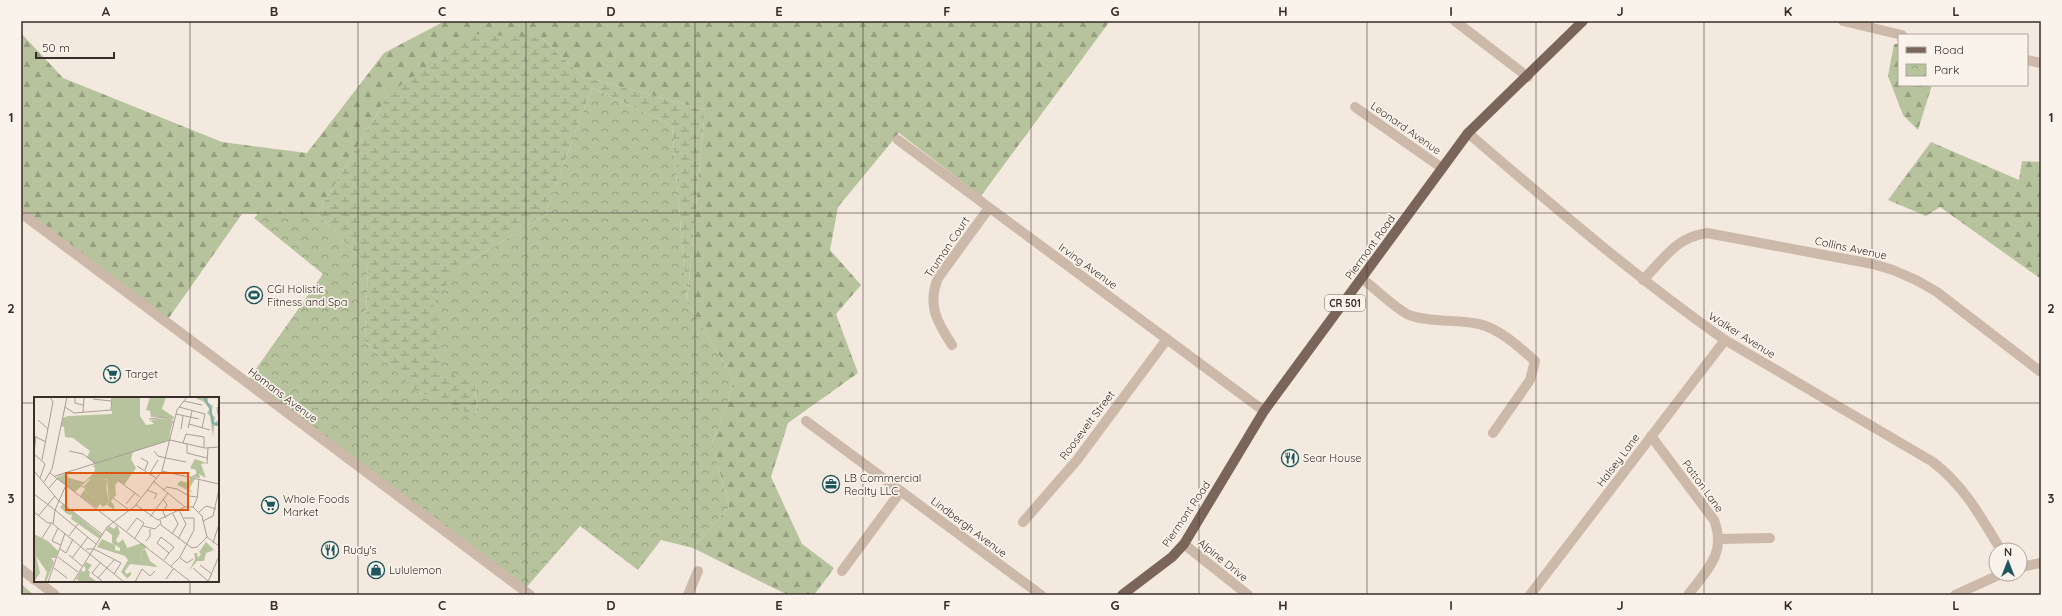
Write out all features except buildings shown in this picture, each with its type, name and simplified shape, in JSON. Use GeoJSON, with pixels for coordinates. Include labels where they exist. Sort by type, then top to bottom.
{"type":"FeatureCollection","features":[{"type":"Feature","properties":{"kind":"main road","name":"Piermont Road"},"geometry":{"type":"LineString","coordinates":[[1122,595],[1172,557],[1184,544],[1264,412],[1363,279],[1468,133],[1584,21]]}},
{"type":"Feature","properties":{"kind":"street"},"geometry":{"type":"LineString","coordinates":[[1455,21],[1528,76]]}},
{"type":"Feature","properties":{"kind":"street"},"geometry":{"type":"LineString","coordinates":[[1843,21],[1898,34]]}},
{"type":"Feature","properties":{"kind":"street"},"geometry":{"type":"LineString","coordinates":[[2028,60],[2041,63]]}},
{"type":"Feature","properties":{"kind":"street","name":"Leonard Avenue"},"geometry":{"type":"LineString","coordinates":[[1355,107],[1442,168]]}},
{"type":"Feature","properties":{"kind":"street","name":"Walker Avenue"},"geometry":{"type":"LineString","coordinates":[[1468,133],[1643,280],[1725,340],[1933,462],[1948,475],[1970,499],[1996,542]]}},
{"type":"Feature","properties":{"kind":"street","name":"Irving Avenue"},"geometry":{"type":"LineString","coordinates":[[898,140],[1264,412]]}},
{"type":"Feature","properties":{"kind":"street","name":"Truman Court"},"geometry":{"type":"LineString","coordinates":[[952,345],[938,323],[933,307],[933,291],[938,278],[989,208]]}},
{"type":"Feature","properties":{"kind":"street","name":"Homans Avenue"},"geometry":{"type":"LineString","coordinates":[[21,214],[530,595]]}},
{"type":"Feature","properties":{"kind":"street","name":"Collins Avenue"},"geometry":{"type":"LineString","coordinates":[[1643,280],[1677,245],[1686,238],[1708,233],[1873,264],[1916,280],[1937,292],[2041,372]]}},
{"type":"Feature","properties":{"kind":"street"},"geometry":{"type":"LineString","coordinates":[[1363,279],[1407,314],[1422,319],[1478,324],[1488,327],[1521,349],[1535,361],[1530,380],[1493,433]]}},
{"type":"Feature","properties":{"kind":"street","name":"Roosevelt Street"},"geometry":{"type":"LineString","coordinates":[[1023,522],[1077,460],[1167,339]]}},
{"type":"Feature","properties":{"kind":"street","name":"Halsey Lane"},"geometry":{"type":"LineString","coordinates":[[1530,595],[1725,340]]}},
{"type":"Feature","properties":{"kind":"street","name":"Lindbergh Avenue"},"geometry":{"type":"LineString","coordinates":[[806,421],[1041,595]]}},
{"type":"Feature","properties":{"kind":"street","name":"Patton Lane"},"geometry":{"type":"LineString","coordinates":[[1651,436],[1714,520],[1719,539],[1717,553],[1712,563],[1688,595]]}},
{"type":"Feature","properties":{"kind":"street"},"geometry":{"type":"LineString","coordinates":[[842,571],[901,491]]}},
{"type":"Feature","properties":{"kind":"street"},"geometry":{"type":"LineString","coordinates":[[1719,539],[1770,538]]}},
{"type":"Feature","properties":{"kind":"street","name":"Alpine Drive"},"geometry":{"type":"LineString","coordinates":[[1184,544],[1248,595]]}},
{"type":"Feature","properties":{"kind":"street"},"geometry":{"type":"LineString","coordinates":[[2028,565],[2041,562]]}},
{"type":"Feature","properties":{"kind":"street"},"geometry":{"type":"LineString","coordinates":[[21,568],[34,578]]}},
{"type":"Feature","properties":{"kind":"street"},"geometry":{"type":"LineString","coordinates":[[688,595],[698,571]]}},
{"type":"Feature","properties":{"kind":"street"},"geometry":{"type":"LineString","coordinates":[[1955,595],[1988,580]]}},
{"type":"Feature","properties":{"kind":"street"},"geometry":{"type":"LineString","coordinates":[[39,582],[55,595]]}},
{"type":"Feature","properties":{"kind":"green space"},"geometry":{"type":"Polygon","coordinates":[[[445,21],[1110,21],[981,196],[899,133],[838,207],[830,250],[861,285],[836,314],[858,373],[788,423],[771,477],[802,544],[834,568],[814,595],[788,595],[693,548],[729,507],[712,443],[723,416],[734,380],[687,302],[705,110],[582,76],[542,38],[389,93],[317,214],[242,214],[166,322],[21,213],[21,33],[63,78],[222,142],[307,153],[384,53],[445,21]]]}},
{"type":"Feature","properties":{"kind":"green space"},"geometry":{"type":"Polygon","coordinates":[[[476,34],[542,38],[582,76],[705,110],[687,302],[672,125],[592,88],[545,214],[458,269],[475,384],[477,417],[416,391],[365,341],[368,266],[317,214],[389,93],[476,34]]]}},
{"type":"Feature","properties":{"kind":"green space"},"geometry":{"type":"Polygon","coordinates":[[[1894,44],[1898,44],[1898,86],[1932,86],[1918,130],[1903,115],[1888,76],[1894,44]]]}},
{"type":"Feature","properties":{"kind":"green space"},"geometry":{"type":"Polygon","coordinates":[[[592,88],[672,125],[687,302],[734,380],[723,416],[712,443],[729,507],[693,548],[661,540],[638,570],[580,526],[524,590],[246,383],[323,274],[254,218],[258,214],[317,214],[368,266],[365,341],[416,391],[477,416],[475,384],[442,371],[433,304],[458,269],[545,214],[592,88]]]}},
{"type":"Feature","properties":{"kind":"green space"},"geometry":{"type":"Polygon","coordinates":[[[1931,142],[2019,180],[2022,161],[2041,162],[2041,279],[1940,207],[1926,216],[1888,200],[1931,142]]]}},
{"type":"Feature","properties":{"kind":"green space"},"geometry":{"type":"Polygon","coordinates":[[[21,584],[34,595],[21,595],[21,584]]]}},
{"type":"Feature","properties":{"kind":"place","name":"CGI Holistic Fitness and Spa"},"geometry":{"type":"Point","coordinates":[254,295]}},
{"type":"Feature","properties":{"kind":"place","name":"Target"},"geometry":{"type":"Point","coordinates":[112,374]}},
{"type":"Feature","properties":{"kind":"place","name":"Sear House"},"geometry":{"type":"Point","coordinates":[1290,458]}},
{"type":"Feature","properties":{"kind":"place","name":"LB Commercial Realty LLC"},"geometry":{"type":"Point","coordinates":[831,484]}},
{"type":"Feature","properties":{"kind":"place","name":"Whole Foods Market"},"geometry":{"type":"Point","coordinates":[270,505]}},
{"type":"Feature","properties":{"kind":"place","name":"Rudy's"},"geometry":{"type":"Point","coordinates":[330,550]}},
{"type":"Feature","properties":{"kind":"place","name":"Lululemon"},"geometry":{"type":"Point","coordinates":[376,570]}}]}
